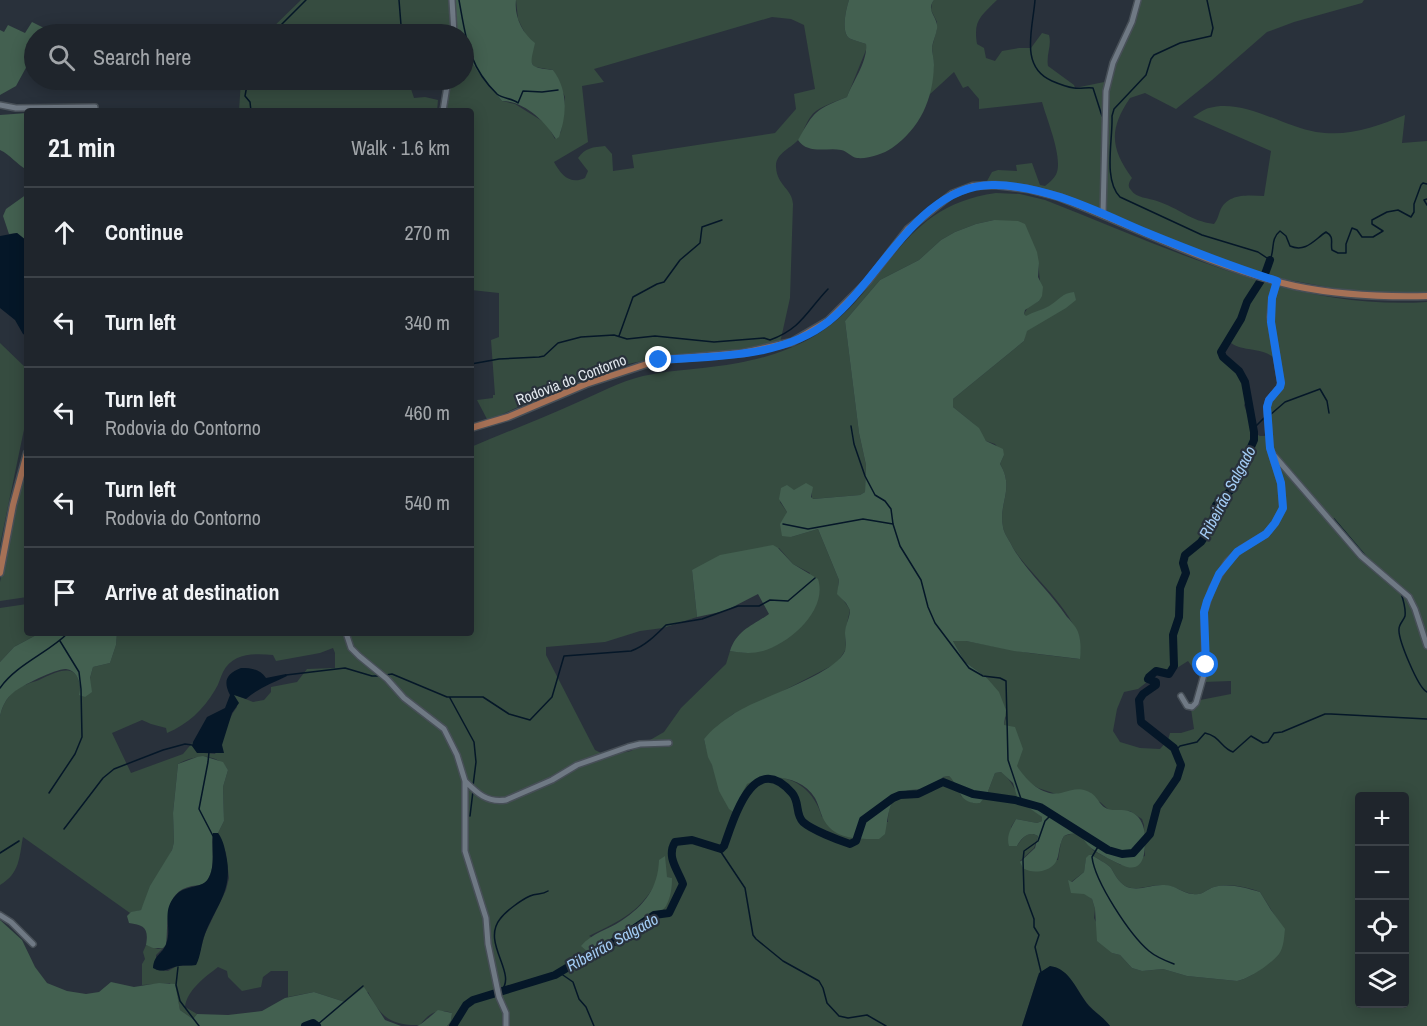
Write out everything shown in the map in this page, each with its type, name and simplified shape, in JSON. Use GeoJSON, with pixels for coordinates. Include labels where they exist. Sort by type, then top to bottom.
{"type":"FeatureCollection","features":[{"type":"Feature","properties":{"kind":"main road","name":"Rodovia do Contorno"},"geometry":{"type":"LineString","coordinates":[[474,427],[508,417],[586,384],[659,360],[742,353],[792,342],[828,321],[868,281],[908,229],[952,194],[973,186],[995,185],[1028,189],[1059,197],[1181,247],[1277,281],[1338,293],[1427,296]]}},
{"type":"Feature","properties":{"kind":"main road"},"geometry":{"type":"LineString","coordinates":[[0,573],[24,464]]}},
{"type":"Feature","properties":{"kind":"street"},"geometry":{"type":"LineString","coordinates":[[452,0],[453,24]]}},
{"type":"Feature","properties":{"kind":"street"},"geometry":{"type":"LineString","coordinates":[[1103,214],[1106,91],[1113,63],[1132,22],[1138,0]]}},
{"type":"Feature","properties":{"kind":"street"},"geometry":{"type":"LineString","coordinates":[[443,108],[446,90]]}},
{"type":"Feature","properties":{"kind":"street"},"geometry":{"type":"LineString","coordinates":[[0,105],[16,108],[95,108]]}},
{"type":"Feature","properties":{"kind":"street"},"geometry":{"type":"LineString","coordinates":[[1181,696],[1187,705],[1192,707],[1200,693],[1206,665],[1204,612],[1219,574],[1237,552],[1266,534],[1281,514],[1283,495],[1271,452],[1267,407],[1281,383],[1271,322],[1272,298],[1277,281]]}},
{"type":"Feature","properties":{"kind":"street"},"geometry":{"type":"LineString","coordinates":[[1271,452],[1361,556],[1409,597],[1427,646]]}},
{"type":"Feature","properties":{"kind":"street"},"geometry":{"type":"LineString","coordinates":[[347,636],[351,648],[359,656],[387,679],[404,699],[444,729],[457,755],[465,781],[465,851],[486,918],[488,944],[496,986],[505,1008],[506,1026]]}},
{"type":"Feature","properties":{"kind":"street"},"geometry":{"type":"LineString","coordinates":[[465,781],[486,798],[506,800],[552,780],[577,765],[628,747],[640,744],[669,743]]}},
{"type":"Feature","properties":{"kind":"street"},"geometry":{"type":"LineString","coordinates":[[0,915],[11,922],[33,944]]}},
{"type":"Feature","properties":{"kind":"green space"},"geometry":{"type":"Polygon","coordinates":[[[301,0],[452,0],[451,24],[276,24],[301,0]]]}},
{"type":"Feature","properties":{"kind":"green space"},"geometry":{"type":"Polygon","coordinates":[[[456,0],[516,0],[516,12],[520,24],[535,43],[532,64],[539,68],[553,70],[564,94],[564,120],[559,137],[556,139],[546,125],[526,108],[502,101],[474,65],[474,24],[456,24],[456,0]]]}},
{"type":"Feature","properties":{"kind":"green space"},"geometry":{"type":"Polygon","coordinates":[[[516,0],[849,0],[846,9],[846,32],[851,39],[866,44],[866,50],[847,97],[816,111],[808,120],[799,139],[781,154],[776,162],[779,179],[790,194],[793,204],[790,298],[780,343],[670,357],[616,367],[567,385],[488,421],[477,400],[493,398],[495,395],[491,340],[499,337],[499,293],[474,290],[474,108],[445,108],[448,90],[474,90],[474,66],[502,101],[515,104],[547,124],[555,139],[561,132],[565,97],[553,70],[535,67],[532,63],[533,50],[518,19],[516,0]],[[772,17],[594,69],[604,82],[582,86],[588,142],[554,162],[566,178],[580,180],[585,178],[588,171],[578,158],[586,150],[593,148],[605,146],[612,154],[613,171],[634,168],[632,155],[775,133],[796,109],[794,94],[815,89],[804,25],[791,19],[772,17]]]}},
{"type":"Feature","properties":{"kind":"green space"},"geometry":{"type":"Polygon","coordinates":[[[849,0],[934,0],[931,8],[937,25],[932,47],[933,78],[923,112],[902,140],[880,154],[866,158],[857,158],[836,149],[813,149],[802,145],[798,140],[808,122],[817,112],[847,97],[865,57],[866,44],[851,39],[846,32],[846,9],[849,0]]]}},
{"type":"Feature","properties":{"kind":"green space"},"geometry":{"type":"Polygon","coordinates":[[[934,0],[997,0],[979,19],[976,29],[977,44],[984,48],[986,58],[995,61],[1002,51],[1031,48],[1042,33],[1049,35],[1048,66],[1075,88],[1109,81],[1110,60],[1130,26],[1135,0],[1364,0],[1362,3],[1267,32],[1176,109],[1145,93],[1130,98],[1118,119],[1116,148],[1132,178],[1129,186],[1133,193],[1165,204],[1198,220],[1214,224],[1223,205],[1233,198],[1251,195],[1264,196],[1271,151],[1193,117],[1203,110],[1222,106],[1236,107],[1304,129],[1328,133],[1362,130],[1405,115],[1402,143],[1427,141],[1427,295],[1354,292],[1273,277],[1225,262],[1047,192],[988,186],[987,181],[992,172],[1017,171],[1016,165],[1032,163],[1040,185],[1045,186],[1057,172],[1057,156],[1053,137],[1042,102],[979,109],[979,99],[968,86],[963,88],[954,72],[929,95],[934,66],[932,47],[937,29],[937,22],[931,10],[934,0]]]}},
{"type":"Feature","properties":{"kind":"green space"},"geometry":{"type":"Polygon","coordinates":[[[8,25],[24,33],[24,71],[16,86],[0,95],[0,30],[4,32],[8,25]]]}},
{"type":"Feature","properties":{"kind":"green space"},"geometry":{"type":"Polygon","coordinates":[[[240,90],[411,90],[414,98],[425,97],[438,100],[437,108],[239,108],[240,90]]]}},
{"type":"Feature","properties":{"kind":"green space"},"geometry":{"type":"Polygon","coordinates":[[[24,113],[24,168],[0,150],[0,115],[24,113]]]}},
{"type":"Feature","properties":{"kind":"green space"},"geometry":{"type":"Polygon","coordinates":[[[996,193],[1020,194],[1045,200],[1231,272],[1279,286],[1328,296],[1377,302],[1427,302],[1427,1026],[1110,1026],[1089,1005],[1069,978],[1055,967],[1038,976],[1022,1026],[447,1026],[451,1021],[452,1013],[442,1011],[430,1015],[420,1025],[410,1025],[387,1018],[368,992],[345,1002],[314,992],[288,997],[288,971],[271,971],[263,977],[261,987],[242,991],[228,977],[227,971],[218,967],[197,984],[186,1001],[185,1007],[197,1014],[193,1019],[180,1010],[170,983],[142,985],[142,964],[145,959],[143,952],[146,945],[158,949],[163,948],[156,955],[156,970],[168,971],[177,966],[196,965],[205,934],[226,890],[229,878],[226,853],[218,833],[224,821],[223,787],[228,770],[218,760],[205,757],[178,764],[172,850],[141,910],[130,913],[23,837],[15,870],[0,885],[0,716],[6,700],[16,690],[54,673],[67,670],[77,676],[80,694],[85,697],[93,667],[110,663],[117,636],[474,636],[474,446],[634,378],[747,361],[776,354],[803,342],[837,320],[858,299],[913,233],[935,215],[962,201],[996,193]],[[994,220],[955,232],[941,240],[919,260],[880,280],[845,321],[859,433],[866,465],[865,492],[860,495],[812,499],[812,492],[797,490],[791,492],[780,502],[787,512],[781,523],[791,537],[818,529],[839,580],[839,593],[850,610],[845,632],[846,649],[837,663],[733,714],[704,739],[718,778],[738,815],[740,795],[746,784],[770,777],[793,781],[802,787],[811,795],[822,817],[888,822],[889,811],[899,794],[912,790],[925,790],[949,776],[954,780],[961,796],[973,803],[987,794],[995,773],[1001,772],[1022,798],[1042,817],[1042,821],[1037,823],[1016,819],[1011,827],[1017,846],[1028,834],[1038,836],[1034,848],[1020,861],[1058,860],[1064,836],[1074,833],[1080,835],[1094,851],[1121,865],[1145,856],[1142,819],[1130,811],[1109,810],[1100,802],[1056,794],[1038,788],[1027,781],[1016,766],[1004,725],[1006,718],[986,677],[965,662],[953,641],[966,641],[1029,653],[1079,659],[1080,644],[1068,615],[1022,560],[1004,530],[1002,519],[1006,481],[1000,464],[1004,455],[995,444],[986,441],[975,425],[953,407],[953,399],[1024,341],[1026,331],[1035,325],[1052,305],[1026,317],[1024,314],[1028,307],[1039,301],[1041,291],[1039,263],[994,220]],[[1227,339],[1219,354],[1244,384],[1247,398],[1244,405],[1254,433],[1268,436],[1265,408],[1279,382],[1274,358],[1264,352],[1236,346],[1231,343],[1230,339],[1227,339]],[[779,548],[692,570],[697,617],[605,642],[546,647],[546,655],[595,750],[607,756],[631,751],[664,732],[681,708],[726,664],[730,651],[747,653],[810,573],[793,564],[779,548]],[[333,648],[320,653],[276,661],[273,655],[259,654],[238,658],[227,666],[216,688],[200,710],[182,725],[167,733],[166,728],[142,720],[112,733],[131,773],[183,754],[193,742],[192,746],[204,753],[215,754],[237,707],[233,694],[253,702],[264,700],[271,692],[271,687],[297,682],[307,669],[335,668],[333,648]],[[1188,661],[1169,673],[1160,672],[1138,689],[1124,692],[1117,709],[1113,731],[1120,742],[1140,748],[1160,749],[1168,740],[1170,733],[1181,733],[1194,729],[1190,702],[1231,694],[1231,681],[1203,682],[1188,661]],[[1092,855],[1086,859],[1084,872],[1071,882],[1069,881],[1092,899],[1095,909],[1094,918],[1112,953],[1120,955],[1132,968],[1142,971],[1163,969],[1187,976],[1237,981],[1254,974],[1279,953],[1282,927],[1260,892],[1232,886],[1214,887],[1196,894],[1167,885],[1130,888],[1120,882],[1109,866],[1092,855]],[[659,877],[646,898],[630,913],[589,936],[607,944],[626,929],[655,915],[672,878],[659,877]]]}},
{"type":"Feature","properties":{"kind":"green space"},"geometry":{"type":"Polygon","coordinates":[[[24,196],[24,239],[17,233],[9,234],[3,216],[6,209],[24,196]]]}},
{"type":"Feature","properties":{"kind":"green space"},"geometry":{"type":"Polygon","coordinates":[[[994,220],[1018,221],[1025,224],[1037,252],[1038,277],[1043,287],[1042,296],[1039,301],[1025,310],[1026,316],[1049,306],[1063,295],[1074,292],[1076,300],[1027,331],[1024,341],[953,399],[953,407],[979,428],[986,441],[1003,449],[1004,455],[1000,464],[1006,481],[1002,518],[1004,530],[1019,557],[1076,628],[1081,649],[1080,659],[1014,651],[966,641],[953,641],[965,662],[986,677],[999,692],[1006,710],[1004,725],[1015,727],[1023,749],[1017,766],[1030,782],[1041,790],[1054,794],[1084,790],[1094,795],[1106,808],[1132,812],[1140,819],[1145,833],[1144,854],[1141,863],[1133,867],[1124,866],[1100,854],[1078,835],[1070,834],[1064,836],[1058,857],[1049,868],[1034,872],[1023,868],[1020,862],[1035,848],[1038,836],[1028,834],[1017,846],[1009,846],[1009,832],[1016,819],[1037,823],[1042,821],[1042,817],[1018,800],[1013,783],[1001,772],[995,773],[987,794],[980,803],[973,803],[963,798],[949,776],[943,777],[935,788],[902,792],[890,807],[885,834],[879,839],[852,838],[834,831],[824,820],[809,790],[784,778],[765,778],[747,784],[741,795],[745,800],[740,803],[738,815],[729,809],[719,791],[704,739],[743,708],[811,678],[838,660],[845,651],[845,630],[850,610],[837,594],[839,580],[818,529],[791,537],[782,536],[780,524],[787,512],[779,499],[781,488],[787,485],[794,490],[806,483],[813,487],[811,497],[813,499],[860,495],[865,492],[866,465],[859,433],[845,321],[880,280],[919,260],[941,240],[955,232],[994,220]]]}},
{"type":"Feature","properties":{"kind":"green space"},"geometry":{"type":"Polygon","coordinates":[[[0,343],[24,366],[24,429],[0,545],[0,343]]]}},
{"type":"Feature","properties":{"kind":"green space"},"geometry":{"type":"Polygon","coordinates":[[[24,474],[24,597],[0,601],[0,582],[24,474]]]}},
{"type":"Feature","properties":{"kind":"green space"},"geometry":{"type":"Polygon","coordinates":[[[773,545],[793,564],[818,579],[820,591],[817,602],[804,624],[774,647],[755,653],[730,651],[741,633],[769,614],[758,594],[725,611],[697,617],[692,570],[720,555],[773,545]]]}},
{"type":"Feature","properties":{"kind":"green space"},"geometry":{"type":"Polygon","coordinates":[[[24,604],[24,636],[34,636],[14,647],[0,662],[0,608],[24,604]]]}},
{"type":"Feature","properties":{"kind":"green space"},"geometry":{"type":"Polygon","coordinates":[[[34,636],[117,636],[110,663],[93,667],[90,678],[92,692],[85,697],[79,695],[80,687],[74,672],[61,669],[14,692],[5,703],[0,716],[0,662],[14,647],[34,636]]]}},
{"type":"Feature","properties":{"kind":"green space"},"geometry":{"type":"Polygon","coordinates":[[[203,756],[223,762],[228,770],[223,787],[224,821],[218,833],[213,833],[212,868],[205,883],[182,889],[176,895],[169,909],[166,945],[163,948],[153,948],[146,945],[147,935],[144,928],[129,923],[127,916],[131,912],[141,910],[150,886],[172,850],[178,764],[203,756]]]}},
{"type":"Feature","properties":{"kind":"green space"},"geometry":{"type":"Polygon","coordinates":[[[1089,855],[1109,866],[1120,882],[1130,888],[1167,885],[1196,894],[1214,887],[1226,886],[1260,892],[1285,929],[1281,951],[1260,970],[1237,981],[1187,976],[1163,969],[1142,971],[1132,968],[1120,955],[1112,953],[1097,941],[1092,899],[1084,894],[1071,893],[1068,880],[1072,882],[1084,872],[1086,858],[1089,855]]]}},
{"type":"Feature","properties":{"kind":"green space"},"geometry":{"type":"Polygon","coordinates":[[[665,856],[667,877],[672,878],[671,892],[666,906],[657,914],[625,929],[589,953],[581,946],[585,942],[621,921],[637,909],[649,895],[656,879],[659,860],[665,856]]]}},
{"type":"Feature","properties":{"kind":"green space"},"geometry":{"type":"Polygon","coordinates":[[[0,920],[22,940],[35,967],[47,983],[67,991],[86,994],[99,992],[111,982],[134,987],[159,983],[175,984],[180,1010],[193,1019],[197,1014],[228,1015],[262,1011],[285,998],[314,992],[345,1002],[364,987],[385,1020],[401,1026],[0,1026],[0,920]]]}},
{"type":"Feature","properties":{"kind":"green space"},"geometry":{"type":"Polygon","coordinates":[[[438,1010],[452,1013],[451,1021],[447,1026],[417,1026],[424,1022],[438,1010]]]}},
{"type":"Feature","properties":{"kind":"water"},"geometry":{"type":"Polygon","coordinates":[[[17,233],[24,239],[24,334],[15,320],[0,308],[0,236],[17,233]]]}},
{"type":"Feature","properties":{"kind":"water"},"geometry":{"type":"Polygon","coordinates":[[[241,668],[255,670],[266,678],[286,674],[287,676],[246,699],[234,695],[239,703],[232,713],[222,745],[224,753],[197,753],[192,746],[193,742],[207,717],[225,708],[230,695],[227,678],[241,668]]]}},
{"type":"Feature","properties":{"kind":"water"},"geometry":{"type":"Polygon","coordinates":[[[213,833],[218,833],[222,839],[227,860],[227,881],[222,899],[205,934],[198,961],[196,965],[157,970],[153,968],[156,957],[164,948],[168,938],[168,913],[171,901],[180,892],[202,884],[208,879],[213,862],[213,833]]]}},
{"type":"Feature","properties":{"kind":"water"},"geometry":{"type":"Polygon","coordinates":[[[1050,966],[1063,971],[1068,976],[1089,1006],[1110,1026],[1022,1026],[1039,973],[1050,966]]]}},
{"type":"Feature","properties":{"kind":"waterway"},"geometry":{"type":"LineString","coordinates":[[282,24],[306,0]]}},
{"type":"Feature","properties":{"kind":"waterway"},"geometry":{"type":"LineString","coordinates":[[399,0],[401,24]]}},
{"type":"Feature","properties":{"kind":"waterway"},"geometry":{"type":"LineString","coordinates":[[459,0],[463,24]]}},
{"type":"Feature","properties":{"kind":"waterway"},"geometry":{"type":"LineString","coordinates":[[1035,0],[1030,46],[1035,66],[1042,75],[1052,81],[1074,88],[1093,88],[1102,116]]}},
{"type":"Feature","properties":{"kind":"waterway"},"geometry":{"type":"LineString","coordinates":[[1207,0],[1213,28],[1211,36],[1180,43],[1154,55],[1146,75],[1114,109],[1110,170],[1115,190],[1120,197],[1202,235],[1258,252],[1270,260],[1275,237],[1280,231],[1286,236],[1290,246],[1296,248],[1310,244],[1326,232],[1331,238],[1332,250],[1346,253],[1346,244],[1352,228],[1357,230],[1362,237],[1373,237],[1383,231],[1372,224],[1372,220],[1387,212],[1398,210],[1411,217],[1421,185],[1427,184]]}},
{"type":"Feature","properties":{"kind":"waterway"},"geometry":{"type":"LineString","coordinates":[[474,62],[497,94],[518,103],[523,91],[558,90]]}},
{"type":"Feature","properties":{"kind":"waterway"},"geometry":{"type":"LineString","coordinates":[[246,90],[245,96],[250,102],[251,108]]}},
{"type":"Feature","properties":{"kind":"waterway","name":"Ribeirão Salgado"},"geometry":{"type":"LineString","coordinates":[[1427,199],[1424,200],[1427,205]]}},
{"type":"Feature","properties":{"kind":"waterway"},"geometry":{"type":"LineString","coordinates":[[619,336],[633,297],[664,282],[680,260],[700,243],[702,227],[722,220]]}},
{"type":"Feature","properties":{"kind":"waterway","name":"Ribeirão Salgado"},"geometry":{"type":"LineString","coordinates":[[453,1026],[466,1005],[473,1000],[555,975],[614,942],[654,915],[669,913],[683,884],[672,858],[675,842],[692,840],[721,849],[747,793],[756,783],[766,779],[778,782],[792,793],[803,822],[850,844],[856,841],[863,820],[893,798],[900,795],[918,794],[943,782],[973,794],[1015,800],[1040,807],[1108,850],[1122,854],[1133,853],[1150,834],[1157,807],[1177,778],[1181,765],[1174,748],[1141,722],[1139,700],[1143,694],[1156,685],[1156,682],[1148,679],[1149,677],[1156,671],[1169,674],[1174,666],[1173,635],[1179,617],[1180,588],[1186,573],[1183,563],[1185,555],[1201,542],[1212,526],[1216,505],[1233,488],[1254,440],[1245,382],[1239,371],[1223,357],[1221,352],[1241,319],[1247,302],[1265,274],[1270,260]]}},
{"type":"Feature","properties":{"kind":"waterway"},"geometry":{"type":"LineString","coordinates":[[474,363],[544,356],[558,343],[581,337],[614,335],[627,339],[655,336],[714,342],[764,338],[770,340],[781,336],[803,319],[828,289]]}},
{"type":"Feature","properties":{"kind":"waterway"},"geometry":{"type":"LineString","coordinates":[[1270,415],[1285,402],[1320,389],[1327,401],[1329,413]]}},
{"type":"Feature","properties":{"kind":"waterway"},"geometry":{"type":"LineString","coordinates":[[1254,428],[1266,416]]}},
{"type":"Feature","properties":{"kind":"waterway"},"geometry":{"type":"LineString","coordinates":[[851,426],[854,444],[865,476],[875,495],[885,501],[891,509],[900,546],[921,580],[935,623],[969,668],[983,676],[1006,681],[1008,760],[1022,802]]}},
{"type":"Feature","properties":{"kind":"waterway"},"geometry":{"type":"LineString","coordinates":[[783,524],[808,529],[863,519],[893,524]]}},
{"type":"Feature","properties":{"kind":"waterway"},"geometry":{"type":"LineString","coordinates":[[1334,519],[1368,559]]}},
{"type":"Feature","properties":{"kind":"waterway"},"geometry":{"type":"LineString","coordinates":[[386,675],[392,674],[447,697],[483,697],[509,714],[530,720],[552,697],[564,656],[631,651],[646,643],[666,625],[702,619],[738,606],[759,606],[770,600],[788,601],[815,578]]}},
{"type":"Feature","properties":{"kind":"waterway"},"geometry":{"type":"LineString","coordinates":[[1401,593],[1405,613],[1399,627],[1400,634],[1414,673],[1427,692]]}},
{"type":"Feature","properties":{"kind":"waterway"},"geometry":{"type":"LineString","coordinates":[[0,688],[15,672],[65,636]]}},
{"type":"Feature","properties":{"kind":"waterway"},"geometry":{"type":"LineString","coordinates":[[49,793],[75,754],[82,737],[79,672],[60,641]]}},
{"type":"Feature","properties":{"kind":"waterway"},"geometry":{"type":"LineString","coordinates":[[286,675],[345,668],[379,676]]}},
{"type":"Feature","properties":{"kind":"waterway"},"geometry":{"type":"LineString","coordinates":[[450,698],[474,742],[476,762],[473,786]]}},
{"type":"Feature","properties":{"kind":"waterway"},"geometry":{"type":"LineString","coordinates":[[1176,750],[1180,746],[1197,742],[1205,733],[1233,752],[1251,736],[1263,743],[1268,742],[1274,733],[1282,732],[1325,714],[1427,719]]}},
{"type":"Feature","properties":{"kind":"waterway"},"geometry":{"type":"LineString","coordinates":[[64,829],[103,778],[114,769],[163,750],[185,744],[192,745]]}},
{"type":"Feature","properties":{"kind":"waterway"},"geometry":{"type":"LineString","coordinates":[[209,752],[199,809],[213,836]]}},
{"type":"Feature","properties":{"kind":"waterway"},"geometry":{"type":"LineString","coordinates":[[470,816],[473,791]]}},
{"type":"Feature","properties":{"kind":"waterway"},"geometry":{"type":"LineString","coordinates":[[1041,972],[1035,947],[1039,935],[1034,927],[1034,919],[1024,892],[1023,860],[1024,851],[1038,841],[1045,821],[1052,814]]}},
{"type":"Feature","properties":{"kind":"waterway"},"geometry":{"type":"LineString","coordinates":[[0,853],[19,841]]}},
{"type":"Feature","properties":{"kind":"waterway"},"geometry":{"type":"LineString","coordinates":[[1099,845],[1092,857],[1106,894],[1114,907],[1132,933],[1149,951],[1174,964]]}},
{"type":"Feature","properties":{"kind":"waterway"},"geometry":{"type":"LineString","coordinates":[[719,849],[745,888],[753,935],[756,939],[783,961],[819,981],[827,1003],[839,1016],[848,1018],[867,1015],[886,1026]]}},
{"type":"Feature","properties":{"kind":"waterway"},"geometry":{"type":"LineString","coordinates":[[501,991],[505,984],[505,976],[496,948],[495,928],[500,919],[518,903],[530,896],[548,891]]}},
{"type":"Feature","properties":{"kind":"waterway"},"geometry":{"type":"LineString","coordinates":[[178,967],[176,985],[180,1001],[199,1026]]}},
{"type":"Feature","properties":{"kind":"waterway"},"geometry":{"type":"LineString","coordinates":[[560,973],[573,982],[579,999],[586,1007],[594,1026]]}},
{"type":"Feature","properties":{"kind":"waterway"},"geometry":{"type":"LineString","coordinates":[[317,1025],[363,986]]}},
{"type":"Feature","properties":{"kind":"waterway","name":"Ribeirão Salgado"},"geometry":{"type":"LineString","coordinates":[[305,1026],[313,1023],[317,1026]]}},
{"type":"Feature","properties":{"kind":"route"},"geometry":{"type":"LineString","coordinates":[[659,360],[742,353],[792,342],[828,321],[868,281],[908,229],[952,194],[973,186],[995,185],[1028,189],[1059,197],[1181,247],[1277,281],[1270,313],[1281,383],[1267,407],[1268,437],[1272,458],[1281,483],[1283,508],[1266,534],[1237,552],[1219,574],[1204,612],[1206,665]]}}]}
